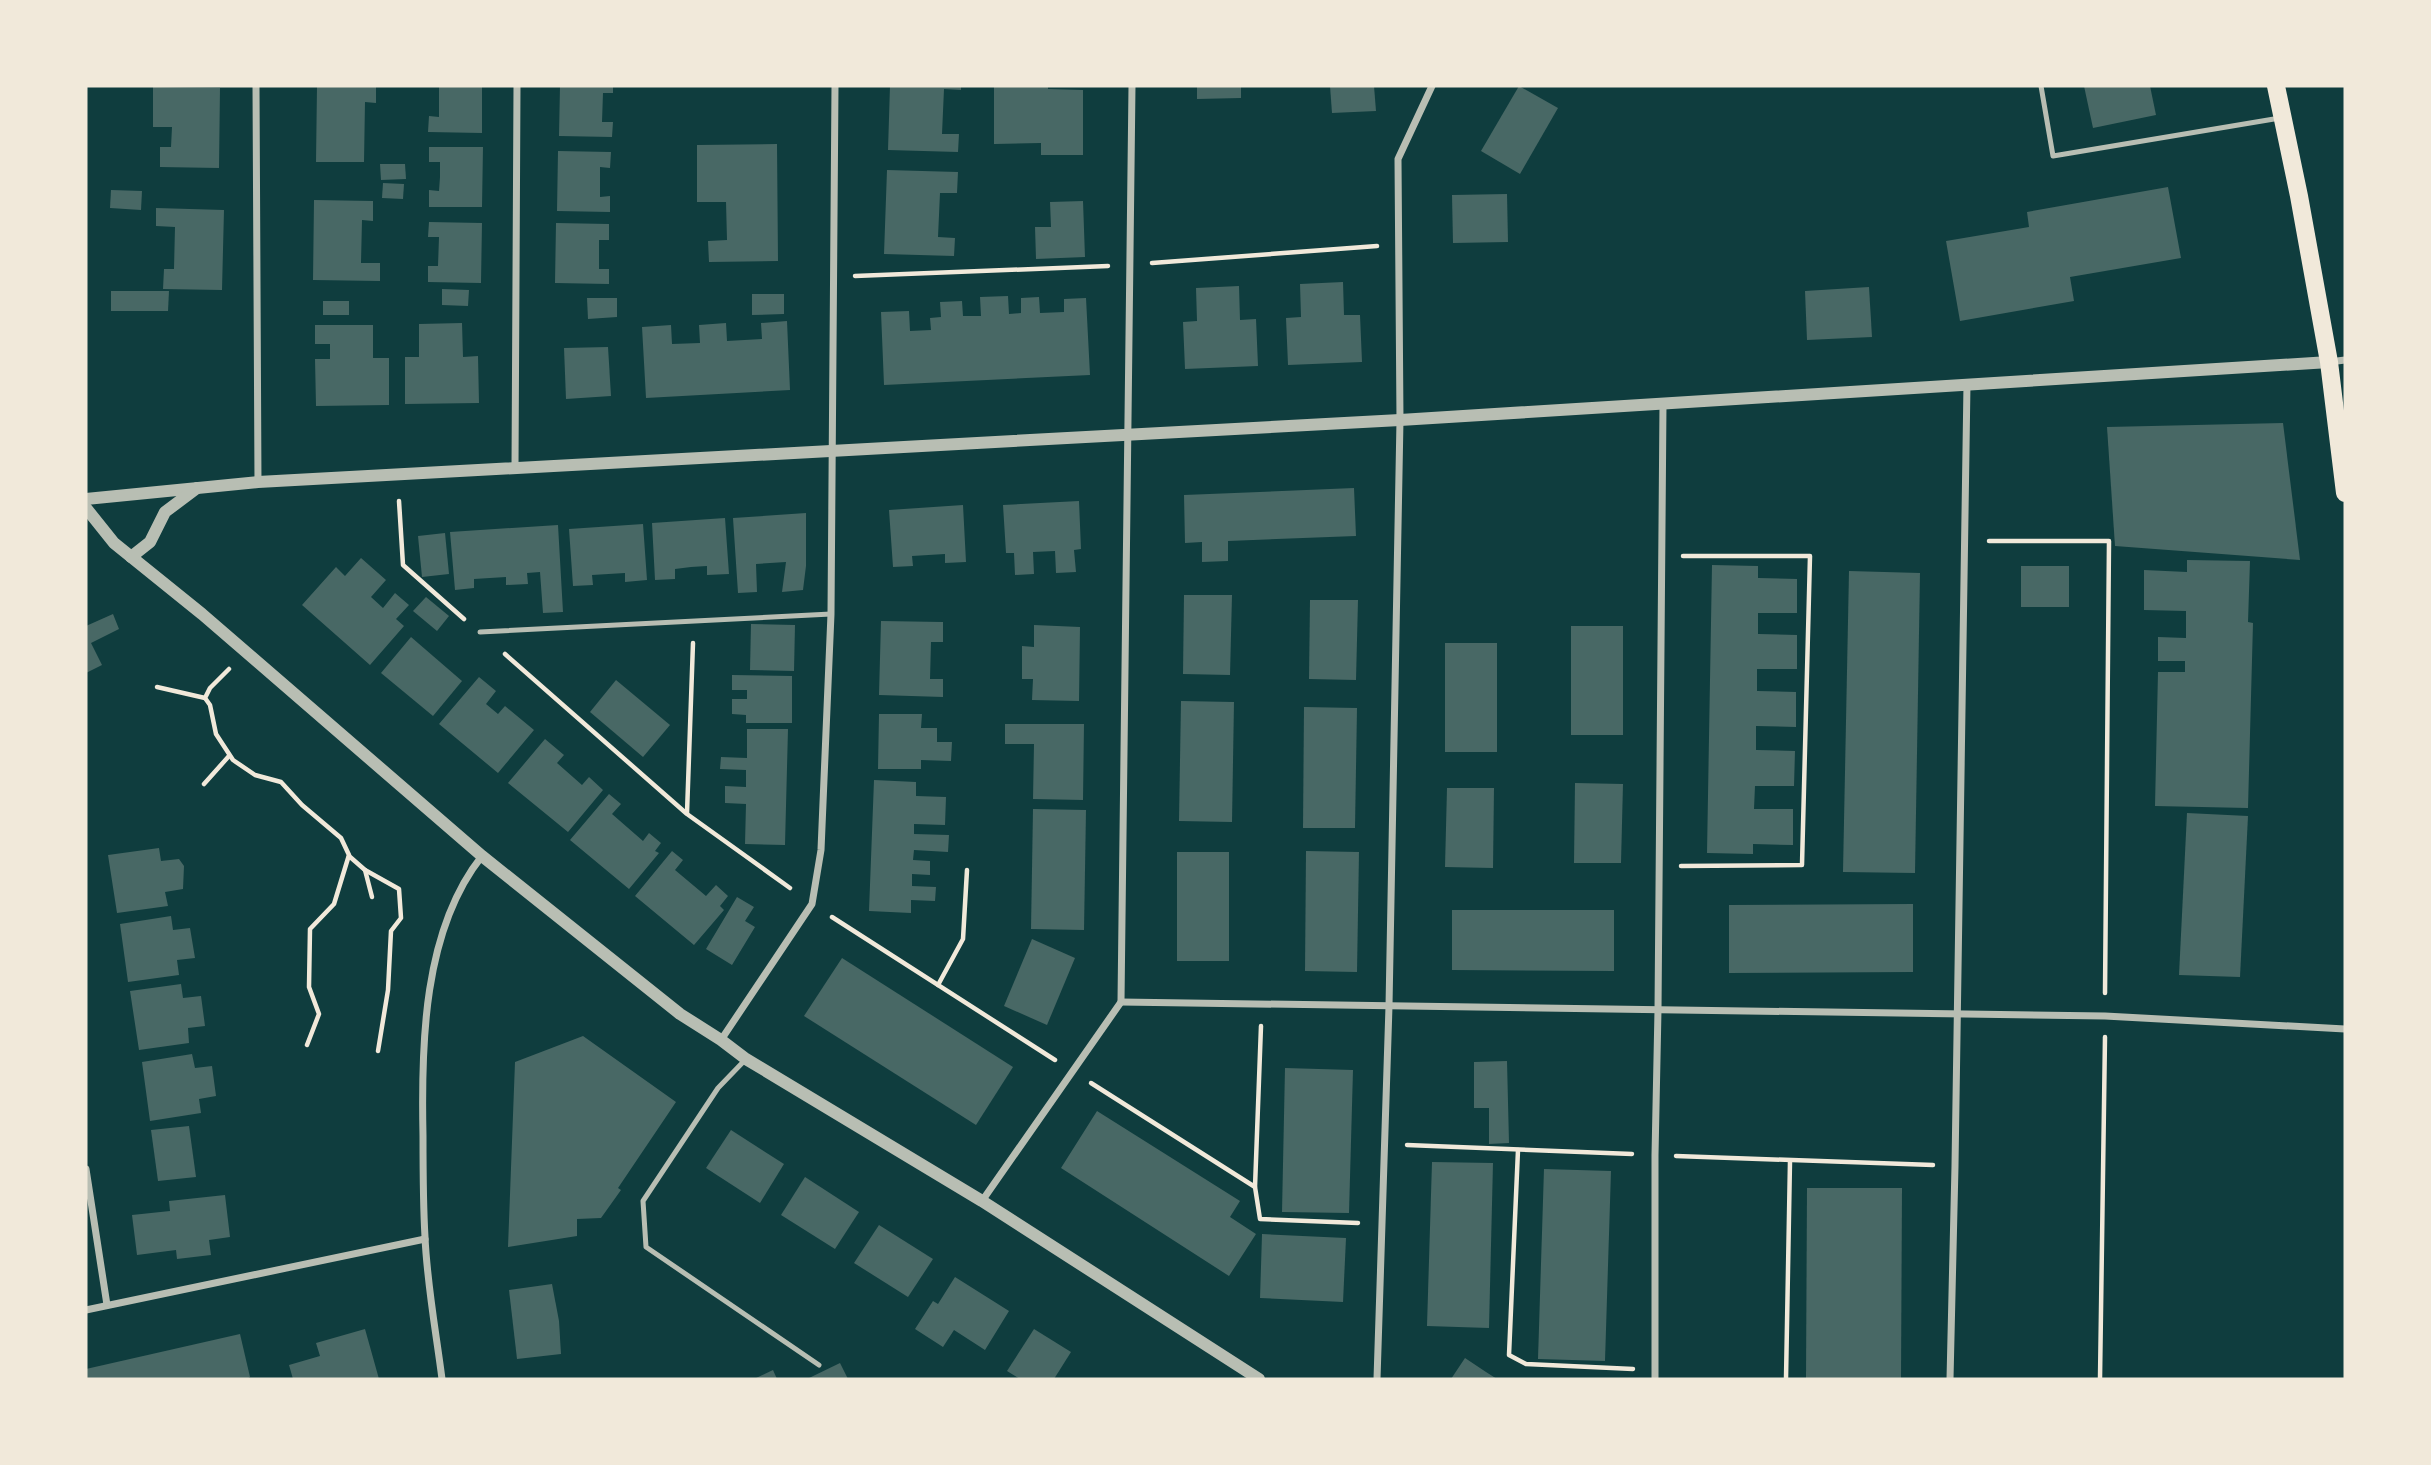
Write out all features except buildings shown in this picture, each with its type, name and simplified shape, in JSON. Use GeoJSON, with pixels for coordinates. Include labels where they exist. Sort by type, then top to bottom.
{"type":"FeatureCollection","features":[{"type":"Feature","properties":{"kind":"main road"},"geometry":{"type":"LineString","coordinates":[[2276,86],[2337,361],[2345,493]]}},
{"type":"Feature","properties":{"kind":"street"},"geometry":{"type":"LineString","coordinates":[[256,86],[258,482]]}},
{"type":"Feature","properties":{"kind":"street"},"geometry":{"type":"LineString","coordinates":[[515,468],[517,86]]}},
{"type":"Feature","properties":{"kind":"street"},"geometry":{"type":"LineString","coordinates":[[721,1040],[812,904],[821,850],[831,614],[835,86]]}},
{"type":"Feature","properties":{"kind":"street"},"geometry":{"type":"LineString","coordinates":[[982,1201],[1121,1002],[1132,86]]}},
{"type":"Feature","properties":{"kind":"street"},"geometry":{"type":"LineString","coordinates":[[1377,1379],[1389,1006],[1400,420],[1398,159],[1432,86]]}},
{"type":"Feature","properties":{"kind":"street"},"geometry":{"type":"LineString","coordinates":[[86,499],[258,482],[1400,420],[2337,361]]}},
{"type":"Feature","properties":{"kind":"street"},"geometry":{"type":"LineString","coordinates":[[1950,1379],[1967,384]]}},
{"type":"Feature","properties":{"kind":"street"},"geometry":{"type":"LineString","coordinates":[[1655,1375],[1662,404]]}},
{"type":"Feature","properties":{"kind":"street"},"geometry":{"type":"LineString","coordinates":[[131,557],[150,542],[165,512],[199,487]]}},
{"type":"Feature","properties":{"kind":"street"},"geometry":{"type":"LineString","coordinates":[[86,508],[114,543],[202,614],[482,856],[680,1014],[746,1059],[982,1201],[1259,1379]]}},
{"type":"Feature","properties":{"kind":"street"},"geometry":{"type":"LineString","coordinates":[[442,1379],[425,1239],[422,1092],[424,1028],[434,971],[450,914],[458,892],[482,856]]}},
{"type":"Feature","properties":{"kind":"street"},"geometry":{"type":"LineString","coordinates":[[1121,1002],[2105,1016],[2345,1029]]}},
{"type":"Feature","properties":{"kind":"street"},"geometry":{"type":"LineString","coordinates":[[86,1170],[107,1305]]}},
{"type":"Feature","properties":{"kind":"street"},"geometry":{"type":"LineString","coordinates":[[86,1310],[425,1239]]}},
{"type":"Feature","properties":{"kind":"lane"},"geometry":{"type":"LineString","coordinates":[[2041,86],[2053,156],[2283,117]]}},
{"type":"Feature","properties":{"kind":"lane"},"geometry":{"type":"LineString","coordinates":[[480,632],[831,614]]}},
{"type":"Feature","properties":{"kind":"lane"},"geometry":{"type":"LineString","coordinates":[[746,1059],[718,1088],[643,1201],[646,1247],[819,1365]]}},
{"type":"Feature","properties":{"kind":"path"},"geometry":{"type":"LineString","coordinates":[[397,475],[403,565],[687,814],[812,904],[1255,1187]]}},
{"type":"Feature","properties":{"kind":"path"},"geometry":{"type":"LineString","coordinates":[[1965,541],[2109,541],[2100,1379]]}},
{"type":"Feature","properties":{"kind":"path"},"geometry":{"type":"LineString","coordinates":[[1659,866],[1802,865],[1810,555],[1662,556]]}},
{"type":"Feature","properties":{"kind":"path"},"geometry":{"type":"LineString","coordinates":[[687,814],[694,620]]}},
{"type":"Feature","properties":{"kind":"path"},"geometry":{"type":"LineString","coordinates":[[157,687],[205,698],[210,705],[216,734],[229,755],[255,775],[281,782],[302,805],[341,838],[349,855],[365,870],[399,889],[401,918],[391,931],[388,990],[378,1051]]}},
{"type":"Feature","properties":{"kind":"path"},"geometry":{"type":"LineString","coordinates":[[205,698],[210,688]]}},
{"type":"Feature","properties":{"kind":"path"},"geometry":{"type":"LineString","coordinates":[[204,784],[229,755]]}},
{"type":"Feature","properties":{"kind":"path"},"geometry":{"type":"LineString","coordinates":[[307,1045],[318,1014],[309,987],[310,929],[334,904],[349,855]]}},
{"type":"Feature","properties":{"kind":"path"},"geometry":{"type":"LineString","coordinates":[[365,870],[372,897]]}},
{"type":"Feature","properties":{"kind":"path"},"geometry":{"type":"LineString","coordinates":[[938,985],[964,939],[967,870]]}},
{"type":"Feature","properties":{"kind":"path"},"geometry":{"type":"LineString","coordinates":[[1261,1004],[1255,1187],[1260,1219],[1380,1225]]}},
{"type":"Feature","properties":{"kind":"path"},"geometry":{"type":"LineString","coordinates":[[1517,1150],[1509,1355],[1526,1364],[1655,1375]]}},
{"type":"Feature","properties":{"kind":"path"},"geometry":{"type":"LineString","coordinates":[[1786,1379],[1790,1161]]}}]}
